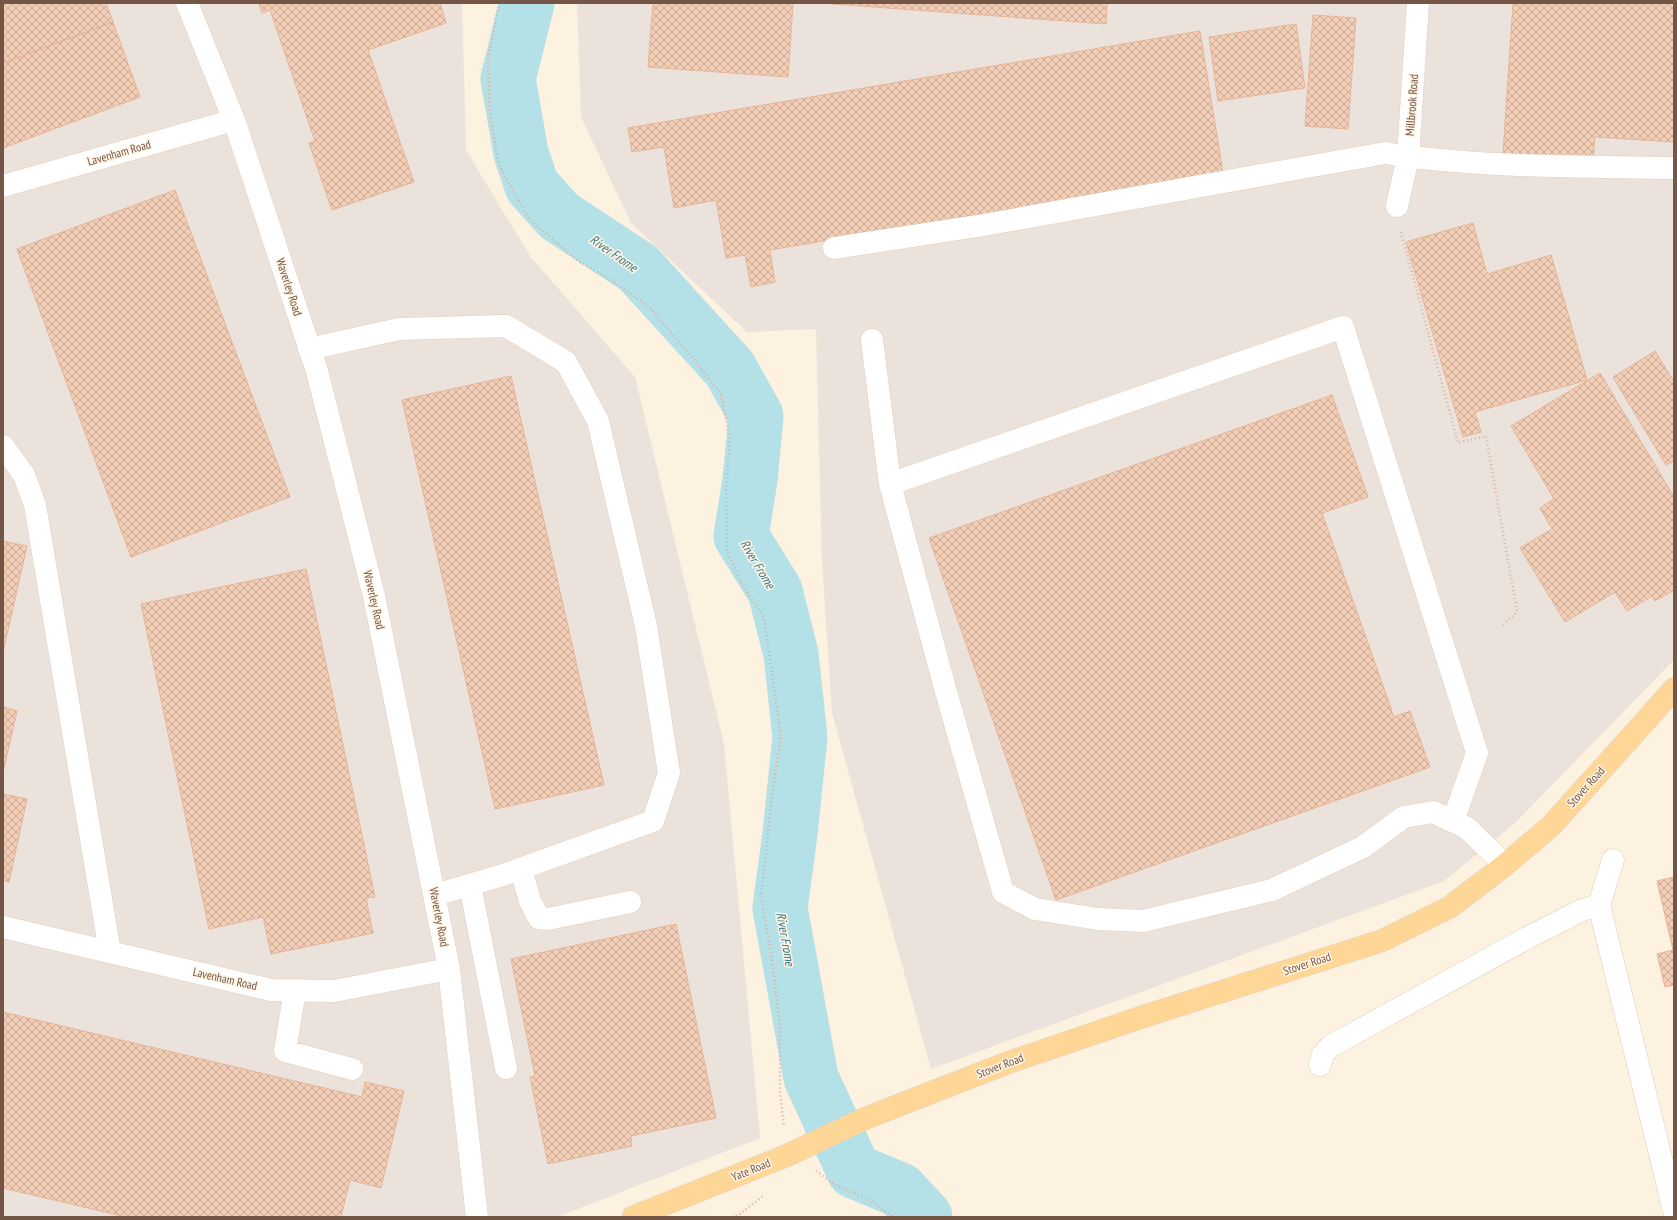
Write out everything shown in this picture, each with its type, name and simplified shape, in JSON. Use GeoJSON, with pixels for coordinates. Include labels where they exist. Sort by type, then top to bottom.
{"type":"FeatureCollection","features":[{"type":"Feature","properties":{"kind":"main road","name":"Stover Road"},"geometry":{"type":"LineString","coordinates":[[866,1118],[1033,1054],[1142,1017],[1381,941],[1450,907],[1505,865],[1551,826],[1674,688]]}},
{"type":"Feature","properties":{"kind":"main road","name":"Yate Road"},"geometry":{"type":"LineString","coordinates":[[633,1217],[795,1151],[866,1118]]}},
{"type":"Feature","properties":{"kind":"street","name":"Waverley Road"},"geometry":{"type":"LineString","coordinates":[[187,3],[234,120],[317,371],[374,596],[450,968],[477,1217]]}},
{"type":"Feature","properties":{"kind":"street","name":"Millbrook Road"},"geometry":{"type":"LineString","coordinates":[[1397,206],[1408,157],[1418,3]]}},
{"type":"Feature","properties":{"kind":"street","name":"Lavenham Road"},"geometry":{"type":"LineString","coordinates":[[3,186],[234,120]]}},
{"type":"Feature","properties":{"kind":"street"},"geometry":{"type":"LineString","coordinates":[[834,248],[984,225],[1386,153],[1408,157],[1508,164],[1674,168]]}},
{"type":"Feature","properties":{"kind":"street"},"geometry":{"type":"LineString","coordinates":[[309,350],[399,329],[506,326],[566,362],[598,421],[646,626],[669,774],[653,821],[521,869],[435,895]]}},
{"type":"Feature","properties":{"kind":"street"},"geometry":{"type":"LineString","coordinates":[[890,484],[1343,327],[1477,753],[1453,821]]}},
{"type":"Feature","properties":{"kind":"street"},"geometry":{"type":"LineString","coordinates":[[872,340],[890,484],[945,688],[1003,892],[1035,909],[1098,920],[1143,921],[1272,890],[1363,847],[1404,817],[1433,812],[1467,828],[1505,865]]}},
{"type":"Feature","properties":{"kind":"street"},"geometry":{"type":"LineString","coordinates":[[3,446],[24,475],[35,505],[110,952]]}},
{"type":"Feature","properties":{"kind":"street"},"geometry":{"type":"LineString","coordinates":[[1613,860],[1599,905],[1674,1211]]}},
{"type":"Feature","properties":{"kind":"street"},"geometry":{"type":"LineString","coordinates":[[521,869],[530,901],[539,918],[548,919],[630,902]]}},
{"type":"Feature","properties":{"kind":"street"},"geometry":{"type":"LineString","coordinates":[[470,885],[506,1068]]}},
{"type":"Feature","properties":{"kind":"street"},"geometry":{"type":"LineString","coordinates":[[1320,1065],[1323,1054],[1331,1046],[1526,938],[1582,910],[1599,905]]}},
{"type":"Feature","properties":{"kind":"street","name":"Lavenham Road"},"geometry":{"type":"LineString","coordinates":[[3,927],[270,990],[334,991],[450,968]]}},
{"type":"Feature","properties":{"kind":"street"},"geometry":{"type":"LineString","coordinates":[[295,990],[285,1051],[352,1069]]}},
{"type":"Feature","properties":{"kind":"path"},"geometry":{"type":"LineString","coordinates":[[500,3],[488,60],[490,113],[499,165],[529,219],[578,261],[611,280],[650,308],[721,394],[730,438],[726,488],[727,551],[742,584],[764,618],[781,737],[773,788],[761,895],[772,959],[780,1026],[780,1093],[795,1151]]}},
{"type":"Feature","properties":{"kind":"path"},"geometry":{"type":"LineString","coordinates":[[1403,243],[1458,443],[1486,436],[1517,612],[1502,626]]}},
{"type":"Feature","properties":{"kind":"path"},"geometry":{"type":"LineString","coordinates":[[813,1170],[835,1185],[866,1198],[894,1217]]}},
{"type":"Feature","properties":{"kind":"path"},"geometry":{"type":"LineString","coordinates":[[732,1217],[740,1214],[765,1194]]}},
{"type":"Feature","properties":{"kind":"shaded area"},"geometry":{"type":"Polygon","coordinates":[[[3,3],[462,3],[466,150],[530,256],[635,377],[724,744],[760,1138],[557,1217],[3,1217],[3,3]]]}},
{"type":"Feature","properties":{"kind":"shaded area"},"geometry":{"type":"Polygon","coordinates":[[[577,3],[1674,3],[1674,660],[1514,824],[1444,881],[931,1069],[832,713],[822,561],[816,329],[747,332],[631,223],[581,117],[577,3]]]}},
{"type":"Feature","properties":{"kind":"building"},"geometry":{"type":"Polygon","coordinates":[[[3,3],[106,3],[113,22],[3,63],[3,3]]]}},
{"type":"Feature","properties":{"kind":"building"},"geometry":{"type":"Polygon","coordinates":[[[259,3],[440,3],[446,23],[368,50],[414,182],[332,210],[309,143],[315,141],[270,10],[262,13],[259,3]]]}},
{"type":"Feature","properties":{"kind":"building"},"geometry":{"type":"Polygon","coordinates":[[[653,3],[793,3],[788,77],[648,67],[653,3]]]}},
{"type":"Feature","properties":{"kind":"building"},"geometry":{"type":"Polygon","coordinates":[[[819,3],[1107,3],[1106,24],[819,3]]]}},
{"type":"Feature","properties":{"kind":"building"},"geometry":{"type":"Polygon","coordinates":[[[1513,3],[1674,3],[1674,142],[1595,137],[1593,160],[1503,154],[1513,3]]]}},
{"type":"Feature","properties":{"kind":"building"},"geometry":{"type":"Polygon","coordinates":[[[1313,15],[1356,18],[1348,129],[1305,126],[1313,15]]]}},
{"type":"Feature","properties":{"kind":"building"},"geometry":{"type":"Polygon","coordinates":[[[113,22],[140,97],[3,148],[3,63],[113,22]]]}},
{"type":"Feature","properties":{"kind":"building"},"geometry":{"type":"Polygon","coordinates":[[[1296,24],[1305,88],[1218,101],[1209,37],[1296,24]]]}},
{"type":"Feature","properties":{"kind":"building"},"geometry":{"type":"Polygon","coordinates":[[[1200,31],[1223,173],[770,250],[775,282],[751,287],[745,255],[726,258],[716,200],[674,208],[664,147],[632,152],[628,128],[1200,31]]]}},
{"type":"Feature","properties":{"kind":"building"},"geometry":{"type":"Polygon","coordinates":[[[175,190],[290,497],[131,557],[17,249],[175,190]]]}},
{"type":"Feature","properties":{"kind":"building"},"geometry":{"type":"Polygon","coordinates":[[[1473,223],[1487,274],[1551,255],[1587,380],[1475,412],[1481,432],[1463,437],[1406,242],[1473,223]]]}},
{"type":"Feature","properties":{"kind":"building"},"geometry":{"type":"Polygon","coordinates":[[[1655,351],[1674,382],[1674,461],[1666,465],[1613,377],[1655,351]]]}},
{"type":"Feature","properties":{"kind":"building"},"geometry":{"type":"Polygon","coordinates":[[[1600,373],[1674,497],[1674,590],[1655,601],[1652,596],[1627,611],[1615,592],[1565,622],[1520,548],[1552,529],[1540,508],[1554,499],[1511,426],[1600,373]]]}},
{"type":"Feature","properties":{"kind":"building"},"geometry":{"type":"Polygon","coordinates":[[[511,376],[604,785],[495,809],[402,400],[511,376]]]}},
{"type":"Feature","properties":{"kind":"building"},"geometry":{"type":"Polygon","coordinates":[[[1332,395],[1368,497],[1322,513],[1394,717],[1410,711],[1430,767],[1056,900],[929,538],[1332,395]]]}},
{"type":"Feature","properties":{"kind":"building"},"geometry":{"type":"Polygon","coordinates":[[[3,541],[27,546],[3,652],[3,541]]]}},
{"type":"Feature","properties":{"kind":"building"},"geometry":{"type":"Polygon","coordinates":[[[306,569],[375,897],[366,898],[373,933],[271,954],[263,917],[209,929],[141,604],[306,569]]]}},
{"type":"Feature","properties":{"kind":"building"},"geometry":{"type":"Polygon","coordinates":[[[3,707],[17,711],[3,773],[3,707]]]}},
{"type":"Feature","properties":{"kind":"building"},"geometry":{"type":"Polygon","coordinates":[[[3,794],[27,799],[9,882],[3,880],[3,794]]]}},
{"type":"Feature","properties":{"kind":"building"},"geometry":{"type":"Polygon","coordinates":[[[1674,877],[1674,985],[1665,987],[1657,954],[1673,950],[1657,881],[1674,877]]]}},
{"type":"Feature","properties":{"kind":"building"},"geometry":{"type":"Polygon","coordinates":[[[676,924],[716,1118],[631,1136],[632,1146],[548,1164],[530,1077],[535,1076],[511,959],[676,924]]]}},
{"type":"Feature","properties":{"kind":"building"},"geometry":{"type":"Polygon","coordinates":[[[3,1012],[362,1097],[365,1082],[404,1091],[381,1188],[350,1180],[341,1217],[126,1217],[3,1188],[3,1012]]]}},
{"type":"Feature","properties":{"kind":"waterway","name":"River Frome"},"geometry":{"type":"LineString","coordinates":[[527,3],[508,79],[521,153],[532,186],[559,216],[638,268],[730,369],[756,416],[750,480],[741,536],[775,591],[791,654],[800,737],[790,834],[780,908],[811,1078],[854,1171],[900,1190],[925,1217]]}}]}
